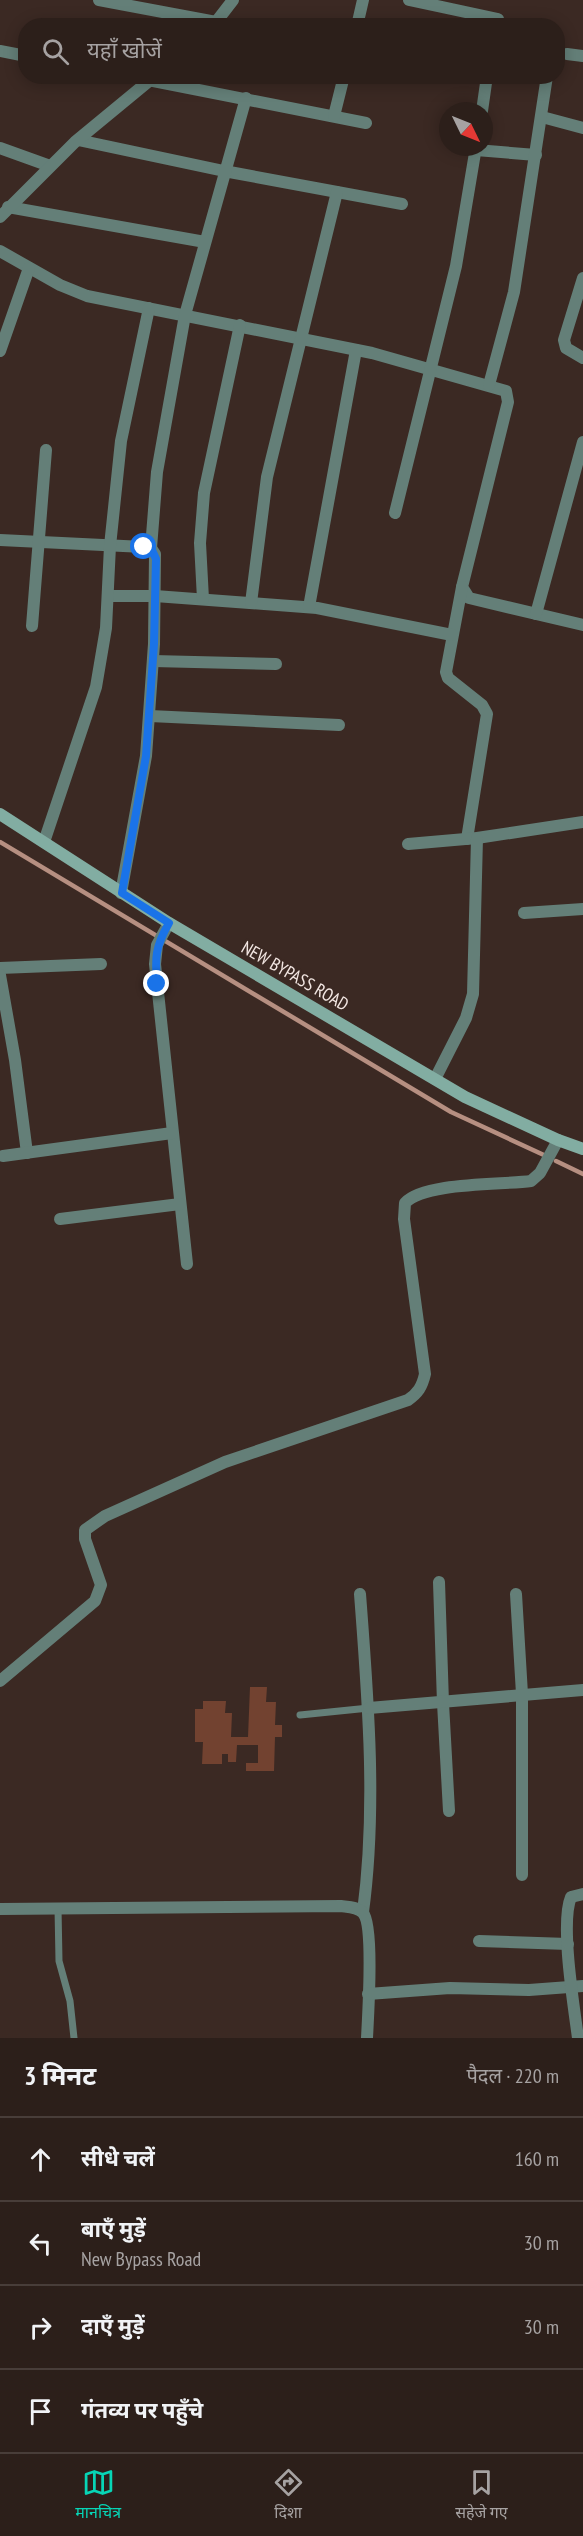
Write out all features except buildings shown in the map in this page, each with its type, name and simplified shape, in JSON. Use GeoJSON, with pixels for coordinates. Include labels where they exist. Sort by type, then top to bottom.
{"type":"FeatureCollection","features":[{"type":"Feature","properties":{"kind":"main road","name":"NEW BYPASS ROAD"},"geometry":{"type":"LineString","coordinates":[[0,814],[122,893],[166,928],[498,1113],[583,1149]]}},
{"type":"Feature","properties":{"kind":"street"},"geometry":{"type":"LineString","coordinates":[[99,0],[185,18]]}},
{"type":"Feature","properties":{"kind":"street"},"geometry":{"type":"LineString","coordinates":[[219,18],[233,0]]}},
{"type":"Feature","properties":{"kind":"street"},"geometry":{"type":"LineString","coordinates":[[359,18],[363,0]]}},
{"type":"Feature","properties":{"kind":"street"},"geometry":{"type":"LineString","coordinates":[[409,0],[493,18]]}},
{"type":"Feature","properties":{"kind":"street"},"geometry":{"type":"LineString","coordinates":[[0,51],[18,54]]}},
{"type":"Feature","properties":{"kind":"street"},"geometry":{"type":"LineString","coordinates":[[567,54],[583,56]]}},
{"type":"Feature","properties":{"kind":"street"},"geometry":{"type":"LineString","coordinates":[[0,217],[78,140],[146,84]]}},
{"type":"Feature","properties":{"kind":"street"},"geometry":{"type":"LineString","coordinates":[[177,84],[366,123]]}},
{"type":"Feature","properties":{"kind":"street"},"geometry":{"type":"LineString","coordinates":[[334,116],[342,84]]}},
{"type":"Feature","properties":{"kind":"street"},"geometry":{"type":"LineString","coordinates":[[483,102],[486,84]]}},
{"type":"Feature","properties":{"kind":"street"},"geometry":{"type":"LineString","coordinates":[[489,385],[514,292],[546,84]]}},
{"type":"Feature","properties":{"kind":"street"},"geometry":{"type":"LineString","coordinates":[[122,893],[140,794],[150,716],[156,559],[151,548],[157,472],[185,315],[246,98]]}},
{"type":"Feature","properties":{"kind":"street"},"geometry":{"type":"LineString","coordinates":[[542,117],[583,128]]}},
{"type":"Feature","properties":{"kind":"street"},"geometry":{"type":"LineString","coordinates":[[78,140],[224,171],[402,204]]}},
{"type":"Feature","properties":{"kind":"street"},"geometry":{"type":"LineString","coordinates":[[0,148],[50,166]]}},
{"type":"Feature","properties":{"kind":"street"},"geometry":{"type":"LineString","coordinates":[[493,150],[536,155]]}},
{"type":"Feature","properties":{"kind":"street"},"geometry":{"type":"LineString","coordinates":[[395,513],[432,369],[464,226],[475,156]]}},
{"type":"Feature","properties":{"kind":"street"},"geometry":{"type":"LineString","coordinates":[[252,603],[267,477],[300,337],[338,192]]}},
{"type":"Feature","properties":{"kind":"street"},"geometry":{"type":"LineString","coordinates":[[8,207],[205,242]]}},
{"type":"Feature","properties":{"kind":"street"},"geometry":{"type":"LineString","coordinates":[[0,251],[60,285],[87,296],[300,337],[432,369],[506,391],[508,402],[462,587],[447,664],[448,678],[482,705],[488,714],[472,838],[472,994],[466,1018],[435,1079]]}},
{"type":"Feature","properties":{"kind":"street"},"geometry":{"type":"LineString","coordinates":[[0,351],[29,268]]}},
{"type":"Feature","properties":{"kind":"street"},"geometry":{"type":"LineString","coordinates":[[583,278],[564,340],[566,348],[583,358]]}},
{"type":"Feature","properties":{"kind":"street"},"geometry":{"type":"LineString","coordinates":[[44,843],[96,687],[105,644],[110,546],[121,441],[149,308]]}},
{"type":"Feature","properties":{"kind":"street"},"geometry":{"type":"LineString","coordinates":[[203,599],[200,543],[204,493],[240,325]]}},
{"type":"Feature","properties":{"kind":"street"},"geometry":{"type":"LineString","coordinates":[[309,607],[357,350]]}},
{"type":"Feature","properties":{"kind":"street"},"geometry":{"type":"LineString","coordinates":[[536,614],[583,442]]}},
{"type":"Feature","properties":{"kind":"street"},"geometry":{"type":"LineString","coordinates":[[32,626],[46,450]]}},
{"type":"Feature","properties":{"kind":"street"},"geometry":{"type":"LineString","coordinates":[[0,540],[151,548]]}},
{"type":"Feature","properties":{"kind":"street"},"geometry":{"type":"LineString","coordinates":[[462,587],[469,598],[583,626]]}},
{"type":"Feature","properties":{"kind":"street"},"geometry":{"type":"LineString","coordinates":[[108,596],[155,596],[309,607],[452,635]]}},
{"type":"Feature","properties":{"kind":"street"},"geometry":{"type":"LineString","coordinates":[[153,661],[276,664]]}},
{"type":"Feature","properties":{"kind":"street"},"geometry":{"type":"LineString","coordinates":[[150,716],[339,724]]}},
{"type":"Feature","properties":{"kind":"street"},"geometry":{"type":"LineString","coordinates":[[408,844],[472,838],[583,822]]}},
{"type":"Feature","properties":{"kind":"street"},"geometry":{"type":"LineString","coordinates":[[524,913],[583,909]]}},
{"type":"Feature","properties":{"kind":"street"},"geometry":{"type":"LineString","coordinates":[[166,928],[157,945],[155,964],[187,1264]]}},
{"type":"Feature","properties":{"kind":"street"},"geometry":{"type":"LineString","coordinates":[[0,968],[101,964]]}},
{"type":"Feature","properties":{"kind":"street"},"geometry":{"type":"LineString","coordinates":[[0,975],[15,1059],[27,1153]]}},
{"type":"Feature","properties":{"kind":"street"},"geometry":{"type":"LineString","coordinates":[[3,1156],[172,1133]]}},
{"type":"Feature","properties":{"kind":"street"},"geometry":{"type":"LineString","coordinates":[[0,1682],[95,1601],[101,1585],[85,1539],[85,1530],[93,1523],[225,1462],[408,1400],[416,1394],[423,1384],[425,1374],[404,1219],[405,1203],[415,1195],[451,1187],[531,1181],[540,1173],[558,1140]]}},
{"type":"Feature","properties":{"kind":"street"},"geometry":{"type":"LineString","coordinates":[[60,1219],[180,1204]]}},
{"type":"Feature","properties":{"kind":"street"},"geometry":{"type":"LineString","coordinates":[[440,1582],[442,1703],[449,1811]]}},
{"type":"Feature","properties":{"kind":"street"},"geometry":{"type":"LineString","coordinates":[[360,1594],[369,1708],[370,1839],[363,1912],[367,1921],[369,1940],[367,2038]]}},
{"type":"Feature","properties":{"kind":"street"},"geometry":{"type":"LineString","coordinates":[[516,1594],[522,1694],[522,1875]]}},
{"type":"Feature","properties":{"kind":"street"},"geometry":{"type":"LineString","coordinates":[[369,1708],[583,1690]]}},
{"type":"Feature","properties":{"kind":"street"},"geometry":{"type":"LineString","coordinates":[[578,2038],[577,1986],[568,1944],[570,1900],[575,1895],[583,1894]]}},
{"type":"Feature","properties":{"kind":"street"},"geometry":{"type":"LineString","coordinates":[[0,1909],[341,1906],[363,1912]]}},
{"type":"Feature","properties":{"kind":"street"},"geometry":{"type":"LineString","coordinates":[[479,1941],[568,1944]]}},
{"type":"Feature","properties":{"kind":"street"},"geometry":{"type":"LineString","coordinates":[[368,1994],[450,1988],[529,1990],[577,1986]]}},
{"type":"Feature","properties":{"kind":"lane"},"geometry":{"type":"LineString","coordinates":[[300,1716],[369,1708]]}},
{"type":"Feature","properties":{"kind":"lane"},"geometry":{"type":"LineString","coordinates":[[58,1908],[59,1961],[70,2001],[74,2038]]}},
{"type":"Feature","properties":{"kind":"waterway"},"geometry":{"type":"LineString","coordinates":[[0,842],[451,1112],[546,1156]]}},
{"type":"Feature","properties":{"kind":"waterway"},"geometry":{"type":"LineString","coordinates":[[556,1161],[583,1174]]}},
{"type":"Feature","properties":{"kind":"route"},"geometry":{"type":"LineString","coordinates":[[144,547],[151,548],[156,559],[150,716],[135,829],[122,893],[169,923],[157,945],[155,964],[157,984]]}}]}
